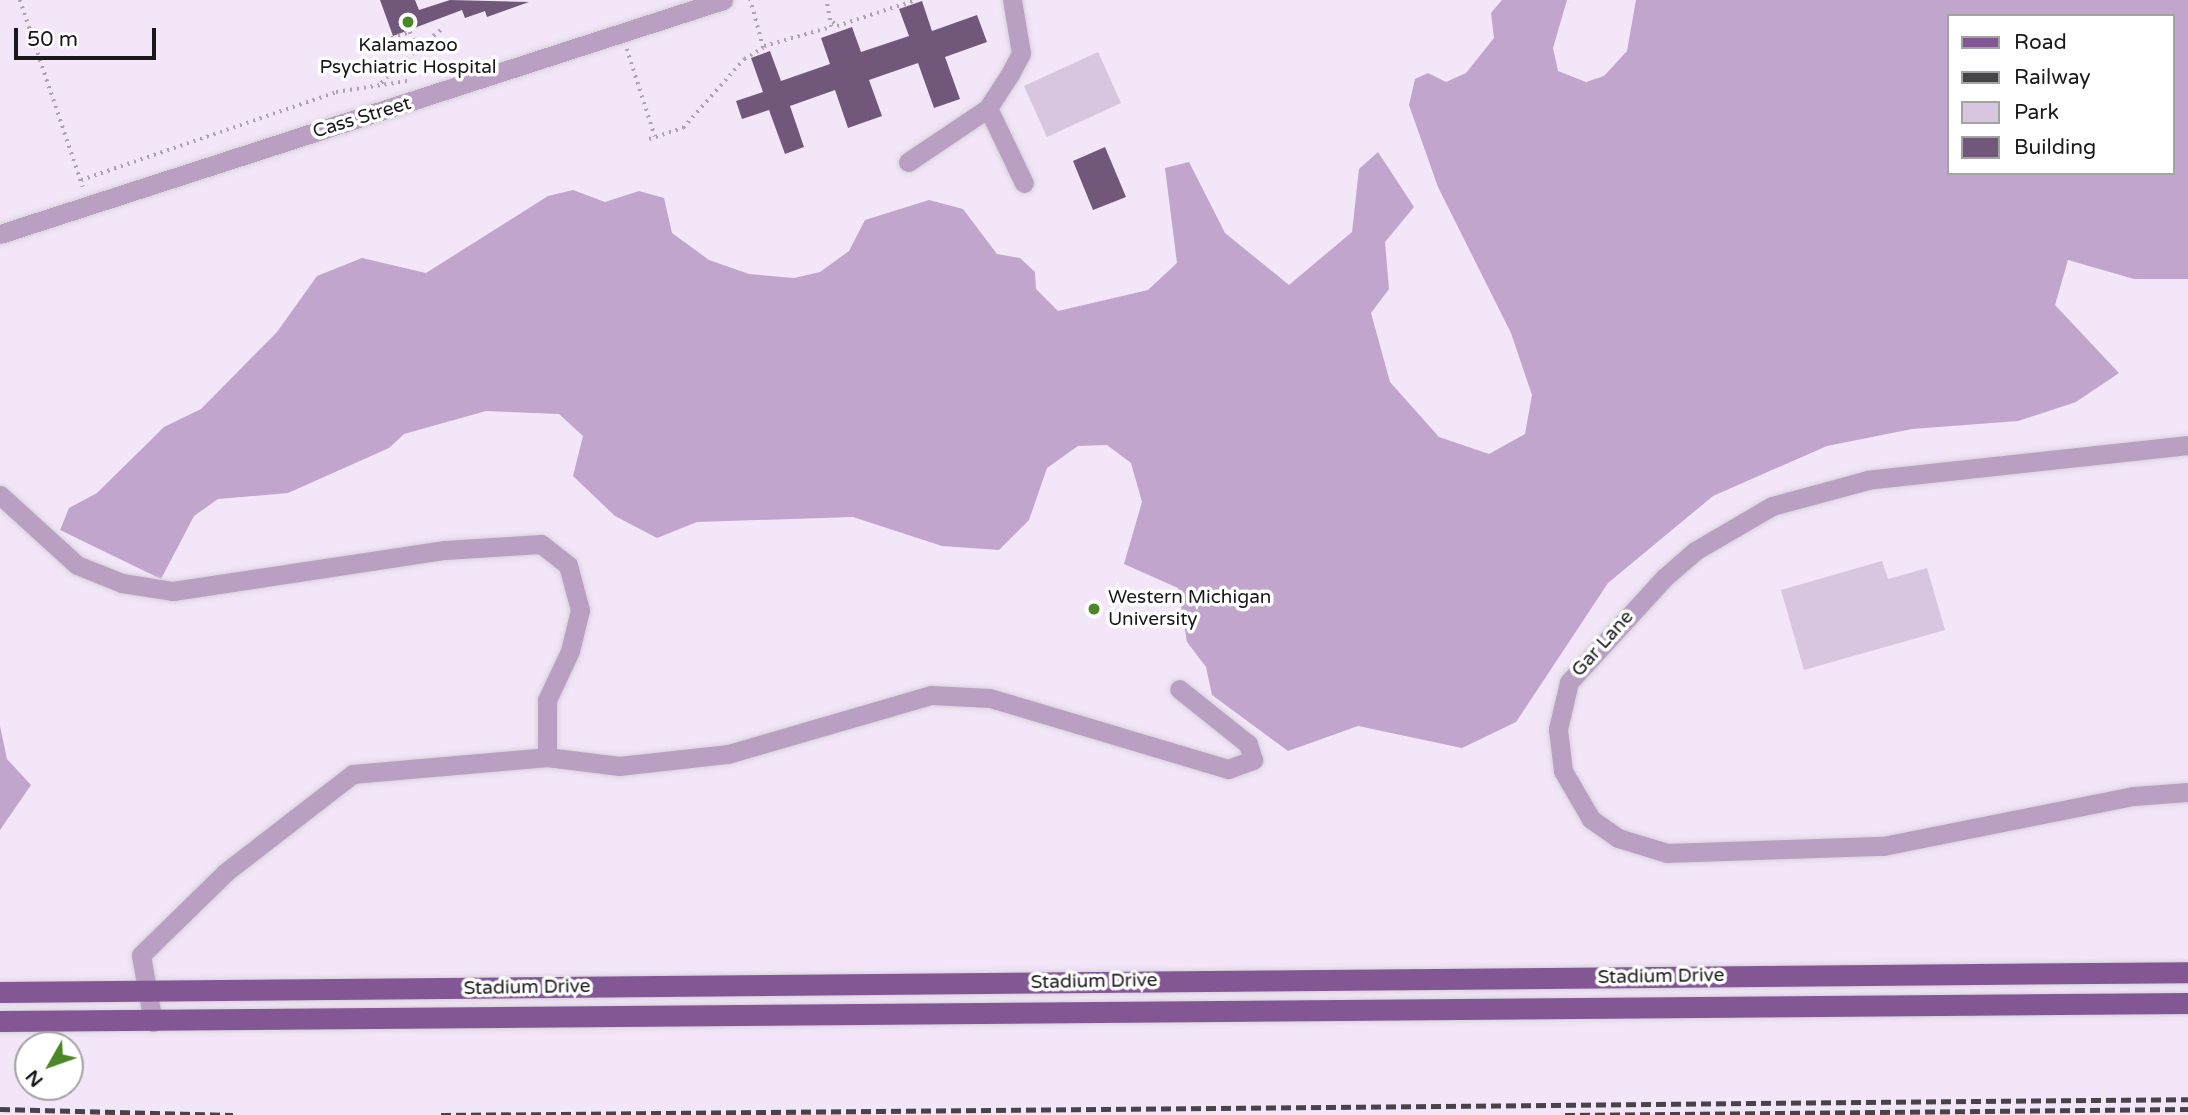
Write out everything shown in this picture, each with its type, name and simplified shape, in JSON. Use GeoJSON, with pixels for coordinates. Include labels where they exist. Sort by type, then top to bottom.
{"type":"FeatureCollection","features":[{"type":"Feature","properties":{"kind":"main road","name":"Stadium Drive"},"geometry":{"type":"LineString","coordinates":[[0,992],[2188,972]]}},
{"type":"Feature","properties":{"kind":"main road","name":"Stadium Drive"},"geometry":{"type":"LineString","coordinates":[[0,1021],[153,1022],[2188,1003]]}},
{"type":"Feature","properties":{"kind":"street","name":"Cass Street"},"geometry":{"type":"LineString","coordinates":[[0,234],[723,0]]}},
{"type":"Feature","properties":{"kind":"street"},"geometry":{"type":"LineString","coordinates":[[908,162],[988,108],[1021,53],[1013,0]]}},
{"type":"Feature","properties":{"kind":"street"},"geometry":{"type":"LineString","coordinates":[[988,108],[1024,183]]}},
{"type":"Feature","properties":{"kind":"street","name":"Gar Lane"},"geometry":{"type":"LineString","coordinates":[[2188,445],[1867,480],[1772,506],[1695,551],[1664,578],[1569,682],[1558,729],[1563,771],[1591,819],[1618,838],[1668,853],[1883,846],[2133,796],[2188,792]]}},
{"type":"Feature","properties":{"kind":"street"},"geometry":{"type":"LineString","coordinates":[[0,495],[77,565],[122,583],[173,591],[445,550],[541,544],[568,565],[580,610],[570,651],[547,700],[547,757]]}},
{"type":"Feature","properties":{"kind":"street"},"geometry":{"type":"LineString","coordinates":[[153,1022],[145,992],[141,955],[226,872],[353,774],[547,757],[619,766],[728,754],[932,695],[990,698],[1228,769],[1253,760],[1248,744],[1179,689]]}},
{"type":"Feature","properties":{"kind":"path"},"geometry":{"type":"LineString","coordinates":[[20,0],[90,205]]}},
{"type":"Feature","properties":{"kind":"path"},"geometry":{"type":"LineString","coordinates":[[750,0],[764,46]]}},
{"type":"Feature","properties":{"kind":"path"},"geometry":{"type":"LineString","coordinates":[[826,0],[833,22],[837,26],[915,0]]}},
{"type":"Feature","properties":{"kind":"path"},"geometry":{"type":"LineString","coordinates":[[649,139],[684,128],[764,46],[833,22]]}},
{"type":"Feature","properties":{"kind":"path"},"geometry":{"type":"LineString","coordinates":[[380,85],[444,27]]}},
{"type":"Feature","properties":{"kind":"path"},"geometry":{"type":"LineString","coordinates":[[358,49],[410,32],[417,49]]}},
{"type":"Feature","properties":{"kind":"path"},"geometry":{"type":"LineString","coordinates":[[627,49],[655,137]]}},
{"type":"Feature","properties":{"kind":"path"},"geometry":{"type":"LineString","coordinates":[[80,180],[336,92],[414,79]]}},
{"type":"Feature","properties":{"kind":"shaded area","name":"Western Michigan University"},"geometry":{"type":"Polygon","coordinates":[[[0,0],[2188,0],[2188,1115],[0,1115],[0,0]]]}},
{"type":"Feature","properties":{"kind":"shaded area"},"geometry":{"type":"Polygon","coordinates":[[[1502,0],[1567,0],[1553,48],[1558,71],[1586,82],[1604,76],[1627,51],[1636,0],[2188,0],[2188,279],[2134,279],[2068,260],[2055,305],[2119,373],[2076,402],[2018,421],[1912,429],[1827,446],[1713,496],[1608,583],[1516,722],[1462,748],[1358,726],[1288,751],[1212,695],[1206,667],[1187,642],[1178,588],[1124,564],[1142,502],[1131,463],[1107,445],[1078,446],[1047,468],[1029,520],[999,550],[942,546],[853,517],[697,522],[657,538],[615,516],[573,476],[583,436],[559,414],[486,411],[404,434],[389,448],[288,493],[218,499],[194,516],[161,579],[60,530],[69,508],[97,493],[164,427],[201,409],[277,332],[317,276],[362,258],[426,273],[548,196],[573,190],[605,202],[639,191],[664,198],[672,233],[709,260],[749,274],[794,278],[820,272],[849,251],[865,220],[929,200],[963,209],[997,254],[1020,258],[1035,272],[1036,289],[1058,311],[1148,290],[1177,263],[1165,168],[1189,162],[1225,233],[1289,285],[1352,232],[1359,169],[1378,152],[1414,207],[1385,242],[1389,289],[1371,313],[1390,382],[1439,437],[1489,454],[1525,434],[1532,395],[1511,333],[1438,187],[1409,105],[1415,79],[1428,73],[1446,82],[1466,73],[1494,38],[1491,13],[1502,0]]]}},
{"type":"Feature","properties":{"kind":"shaded area"},"geometry":{"type":"Polygon","coordinates":[[[0,726],[7,759],[31,785],[0,830],[0,726]]]}},
{"type":"Feature","properties":{"kind":"green space"},"geometry":{"type":"Polygon","coordinates":[[[1098,52],[1121,103],[1047,137],[1024,86],[1098,52]]]}},
{"type":"Feature","properties":{"kind":"green space"},"geometry":{"type":"Polygon","coordinates":[[[1882,561],[1888,579],[1927,568],[1945,630],[1804,670],[1781,590],[1882,561]]]}},
{"type":"Feature","properties":{"kind":"building","name":"Kalamazoo Psychiatric Hospital"},"geometry":{"type":"Polygon","coordinates":[[[380,0],[415,0],[419,10],[450,0],[529,2],[487,17],[485,11],[465,18],[462,10],[393,36],[380,0]]]}},
{"type":"Feature","properties":{"kind":"building"},"geometry":{"type":"Polygon","coordinates":[[[922,1],[932,31],[977,15],[987,42],[945,57],[960,99],[934,108],[918,63],[869,80],[882,116],[848,128],[835,90],[790,106],[804,147],[785,154],[769,110],[742,119],[736,101],[763,92],[751,58],[770,51],[781,81],[830,64],[821,38],[852,27],[861,52],[909,36],[899,9],[922,1]]]}},
{"type":"Feature","properties":{"kind":"building"},"geometry":{"type":"Polygon","coordinates":[[[1105,147],[1126,197],[1093,210],[1073,161],[1105,147]]]}},
{"type":"Feature","properties":{"kind":"railway"},"geometry":{"type":"LineString","coordinates":[[441,1115],[2188,1099]]}},
{"type":"Feature","properties":{"kind":"railway"},"geometry":{"type":"LineString","coordinates":[[0,1109],[233,1115]]}},
{"type":"Feature","properties":{"kind":"railway"},"geometry":{"type":"LineString","coordinates":[[1565,1115],[2188,1109]]}},
{"type":"Feature","properties":{"kind":"place","name":"Kalamazoo Psychiatric Hospital"},"geometry":{"type":"Point","coordinates":[408,22]}},
{"type":"Feature","properties":{"kind":"place","name":"Western Michigan University"},"geometry":{"type":"Point","coordinates":[1094,609]}}]}
